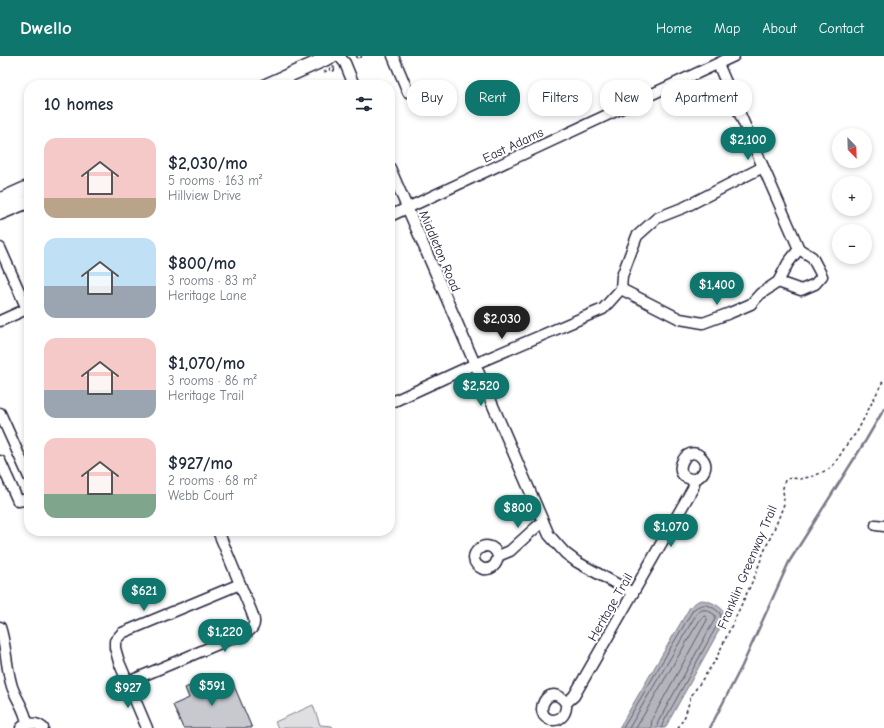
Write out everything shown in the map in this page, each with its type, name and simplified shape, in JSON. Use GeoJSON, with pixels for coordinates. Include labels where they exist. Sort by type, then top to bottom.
{"type":"FeatureCollection","features":[{"type":"Feature","properties":{"kind":"main road"},"geometry":{"type":"LineString","coordinates":[[278,80],[332,56]]}},
{"type":"Feature","properties":{"kind":"main road"},"geometry":{"type":"LineString","coordinates":[[0,200],[24,189]]}},
{"type":"Feature","properties":{"kind":"main road"},"geometry":{"type":"LineString","coordinates":[[0,213],[24,202]]}},
{"type":"Feature","properties":{"kind":"street"},"geometry":{"type":"LineString","coordinates":[[340,56],[345,63],[352,80]]}},
{"type":"Feature","properties":{"kind":"street"},"geometry":{"type":"LineString","coordinates":[[393,56],[407,90]]}},
{"type":"Feature","properties":{"kind":"street","name":"East Adams"},"geometry":{"type":"LineString","coordinates":[[395,214],[734,56]]}},
{"type":"Feature","properties":{"kind":"street"},"geometry":{"type":"LineString","coordinates":[[718,64],[799,249],[812,257],[822,276],[815,284],[801,290],[778,282]]}},
{"type":"Feature","properties":{"kind":"street"},"geometry":{"type":"LineString","coordinates":[[395,401],[603,308],[621,289],[622,276],[637,236],[657,218],[685,207],[763,168]]}},
{"type":"Feature","properties":{"kind":"street","name":"Middleton Road"},"geometry":{"type":"LineString","coordinates":[[395,180],[550,535],[565,553],[577,562],[633,593]]}},
{"type":"Feature","properties":{"kind":"street"},"geometry":{"type":"LineString","coordinates":[[0,248],[24,300]]}},
{"type":"Feature","properties":{"kind":"street"},"geometry":{"type":"LineString","coordinates":[[621,289],[680,319],[703,323],[751,304],[760,294],[778,282],[788,263],[799,249]]}},
{"type":"Feature","properties":{"kind":"street"},"geometry":{"type":"LineString","coordinates":[[0,321],[24,311]]}},
{"type":"Feature","properties":{"kind":"street"},"geometry":{"type":"LineString","coordinates":[[0,413],[24,466]]}},
{"type":"Feature","properties":{"kind":"street"},"geometry":{"type":"LineString","coordinates":[[0,461],[18,501],[24,500]]}},
{"type":"Feature","properties":{"kind":"street","name":"Heritage Trail"},"geometry":{"type":"LineString","coordinates":[[566,703],[574,696],[693,488],[695,479]]}},
{"type":"Feature","properties":{"kind":"street"},"geometry":{"type":"LineString","coordinates":[[498,556],[510,551],[543,521]]}},
{"type":"Feature","properties":{"kind":"street"},"geometry":{"type":"LineString","coordinates":[[128,682],[252,629],[254,625],[254,618],[220,536]]}},
{"type":"Feature","properties":{"kind":"street"},"geometry":{"type":"LineString","coordinates":[[147,728],[115,648],[115,641],[118,636],[240,584]]}},
{"type":"Feature","properties":{"kind":"street"},"geometry":{"type":"LineString","coordinates":[[0,627],[10,682],[13,691],[27,717],[24,726],[36,724],[43,728]]}},
{"type":"Feature","properties":{"kind":"path"},"geometry":{"type":"LineString","coordinates":[[356,56],[361,59],[362,56]]}},
{"type":"Feature","properties":{"kind":"path","name":"Franklin Greenway Trail"},"geometry":{"type":"LineString","coordinates":[[678,728],[685,716],[691,696],[715,661],[754,578],[784,504],[783,488],[786,480],[791,478],[800,479],[814,476],[829,469],[835,463],[849,441],[858,432],[884,379]]}},
{"type":"Feature","properties":{"kind":"shaded area"},"geometry":{"type":"Polygon","coordinates":[[[313,705],[320,725],[332,726],[333,728],[278,728],[275,722],[313,705]]]}},
{"type":"Feature","properties":{"kind":"water"},"geometry":{"type":"Polygon","coordinates":[[[702,600],[709,601],[719,606],[725,614],[723,623],[665,728],[619,728],[690,607],[702,600]]]}},
{"type":"Feature","properties":{"kind":"building"},"geometry":{"type":"Polygon","coordinates":[[[209,678],[213,689],[232,681],[252,728],[183,728],[173,705],[189,698],[185,688],[209,678]]]}},
{"type":"Feature","properties":{"kind":"waterway"},"geometry":{"type":"LineString","coordinates":[[710,728],[742,666],[789,562],[884,409]]}}]}
